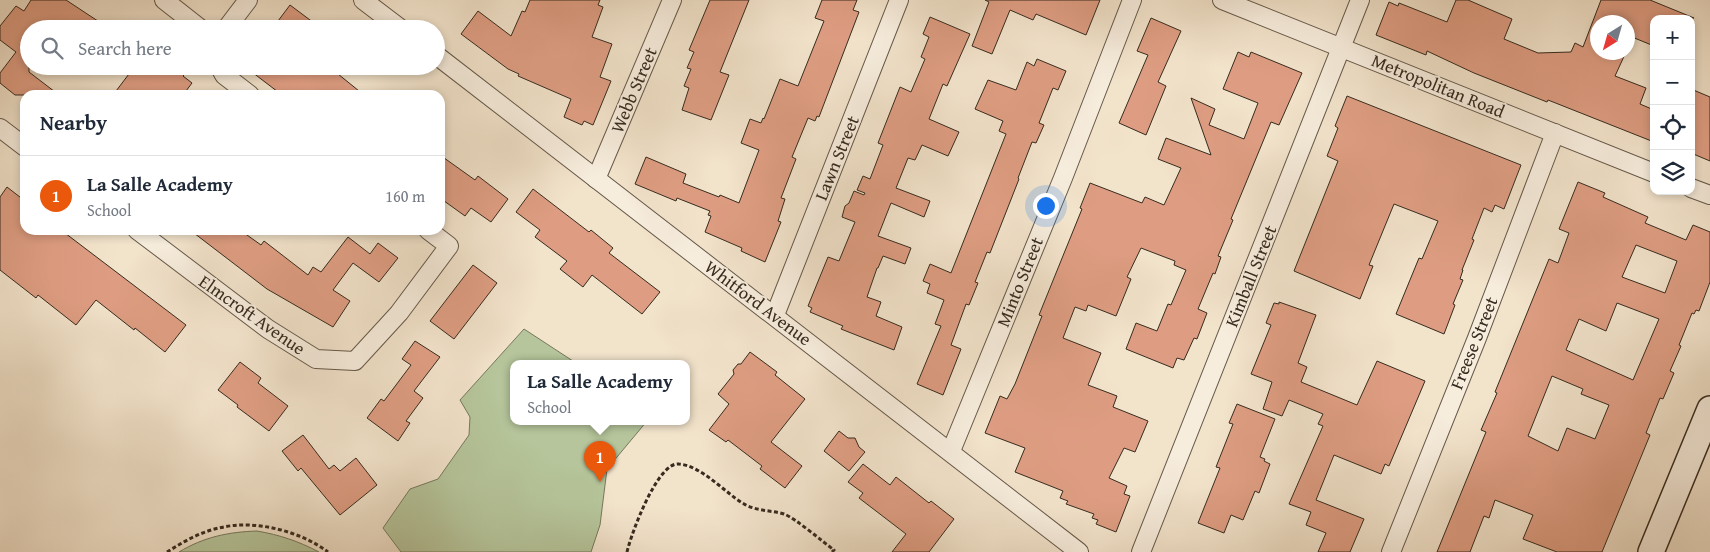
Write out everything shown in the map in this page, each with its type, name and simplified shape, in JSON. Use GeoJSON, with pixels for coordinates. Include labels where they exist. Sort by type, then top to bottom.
{"type":"FeatureCollection","features":[{"type":"Feature","properties":{"kind":"main road"},"geometry":{"type":"LineString","coordinates":[[1651,552],[1700,462],[1710,410]]}},
{"type":"Feature","properties":{"kind":"street"},"geometry":{"type":"LineString","coordinates":[[164,0],[190,20]]}},
{"type":"Feature","properties":{"kind":"street"},"geometry":{"type":"LineString","coordinates":[[233,20],[248,0]]}},
{"type":"Feature","properties":{"kind":"street"},"geometry":{"type":"LineString","coordinates":[[363,0],[389,20]]}},
{"type":"Feature","properties":{"kind":"street","name":"Webb Street"},"geometry":{"type":"LineString","coordinates":[[596,179],[672,0]]}},
{"type":"Feature","properties":{"kind":"street","name":"Lawn Street"},"geometry":{"type":"LineString","coordinates":[[774,315],[899,0]]}},
{"type":"Feature","properties":{"kind":"street","name":"Minto Street"},"geometry":{"type":"LineString","coordinates":[[951,451],[1063,178],[1132,0]]}},
{"type":"Feature","properties":{"kind":"street","name":"Metropolitan Road"},"geometry":{"type":"LineString","coordinates":[[1222,0],[1650,171]]}},
{"type":"Feature","properties":{"kind":"street","name":"Kimball Street"},"geometry":{"type":"LineString","coordinates":[[1141,552],[1312,126],[1360,0]]}},
{"type":"Feature","properties":{"kind":"street","name":"Whitford Avenue"},"geometry":{"type":"LineString","coordinates":[[445,62],[951,451],[1079,552]]}},
{"type":"Feature","properties":{"kind":"street"},"geometry":{"type":"LineString","coordinates":[[224,75],[244,90]]}},
{"type":"Feature","properties":{"kind":"street"},"geometry":{"type":"LineString","coordinates":[[0,128],[20,143]]}},
{"type":"Feature","properties":{"kind":"street","name":"Freese Street"},"geometry":{"type":"LineString","coordinates":[[1391,552],[1477,338],[1555,133]]}},
{"type":"Feature","properties":{"kind":"street"},"geometry":{"type":"LineString","coordinates":[[1695,189],[1710,195]]}},
{"type":"Feature","properties":{"kind":"street","name":"Elmcroft Avenue"},"geometry":{"type":"LineString","coordinates":[[144,235],[268,329],[316,359],[355,362],[399,313],[450,246],[435,235]]}},
{"type":"Feature","properties":{"kind":"path"},"geometry":{"type":"LineString","coordinates":[[627,552],[641,512],[649,496],[669,466],[677,463],[689,466],[702,473],[744,504],[756,510],[785,515],[834,550],[832,552]]}},
{"type":"Feature","properties":{"kind":"path"},"geometry":{"type":"LineString","coordinates":[[167,552],[189,538],[219,527],[259,525],[294,533],[328,552]]}},
{"type":"Feature","properties":{"kind":"green space"},"geometry":{"type":"Polygon","coordinates":[[[524,329],[571,360],[510,360],[510,425],[644,425],[607,469],[600,525],[591,552],[401,552],[383,528],[410,489],[438,479],[469,435],[470,417],[460,400],[524,329]]]}},
{"type":"Feature","properties":{"kind":"green space"},"geometry":{"type":"Polygon","coordinates":[[[257,531],[289,539],[319,552],[179,552],[216,536],[257,531]]]}},
{"type":"Feature","properties":{"kind":"building"},"geometry":{"type":"Polygon","coordinates":[[[31,0],[66,0],[96,20],[20,20],[20,75],[33,75],[52,90],[20,90],[20,95],[15,95],[0,83],[0,73],[16,52],[0,40],[0,26],[16,6],[24,11],[31,0]]]}},
{"type":"Feature","properties":{"kind":"building"},"geometry":{"type":"Polygon","coordinates":[[[530,0],[600,0],[598,5],[603,7],[592,37],[612,44],[600,77],[611,81],[593,125],[584,121],[582,125],[564,117],[571,99],[518,76],[519,74],[508,69],[461,34],[478,11],[511,36],[522,11],[525,12],[530,0]]]}},
{"type":"Feature","properties":{"kind":"building"},"geometry":{"type":"Polygon","coordinates":[[[710,0],[749,0],[720,72],[729,75],[711,120],[682,110],[689,88],[684,86],[691,69],[687,68],[694,52],[689,50],[710,0]]]}},
{"type":"Feature","properties":{"kind":"building"},"geometry":{"type":"Polygon","coordinates":[[[822,0],[857,0],[853,10],[859,12],[819,117],[817,116],[815,121],[808,118],[792,157],[796,159],[781,198],[785,199],[778,221],[781,222],[765,262],[741,251],[742,248],[705,232],[711,216],[708,215],[710,211],[677,198],[676,201],[635,184],[646,157],[686,174],[683,183],[739,203],[759,150],[741,143],[750,119],[761,123],[764,119],[780,79],[798,86],[824,21],[815,18],[822,0]]]}},
{"type":"Feature","properties":{"kind":"building"},"geometry":{"type":"Polygon","coordinates":[[[985,0],[1100,0],[1086,35],[1036,14],[1033,20],[1010,10],[992,54],[972,46],[989,2],[985,0]]]}},
{"type":"Feature","properties":{"kind":"building"},"geometry":{"type":"Polygon","coordinates":[[[1456,0],[1468,0],[1512,19],[1504,39],[1538,53],[1571,52],[1575,43],[1583,47],[1590,29],[1590,60],[1622,60],[1615,76],[1646,88],[1640,104],[1650,108],[1650,140],[1474,73],[1427,51],[1426,55],[1376,35],[1389,2],[1398,6],[1399,3],[1447,22],[1456,0]]]}},
{"type":"Feature","properties":{"kind":"building"},"geometry":{"type":"Polygon","coordinates":[[[1601,0],[1650,0],[1687,15],[1650,15],[1650,44],[1635,38],[1635,15],[1595,15],[1601,0]]]}},
{"type":"Feature","properties":{"kind":"building"},"geometry":{"type":"Polygon","coordinates":[[[290,5],[310,20],[279,20],[290,5]]]}},
{"type":"Feature","properties":{"kind":"building"},"geometry":{"type":"Polygon","coordinates":[[[930,17],[970,34],[947,86],[943,84],[929,119],[959,132],[948,156],[922,145],[915,160],[908,158],[896,188],[930,201],[924,217],[891,203],[878,236],[911,248],[905,264],[883,256],[867,297],[881,302],[876,316],[902,327],[894,350],[841,329],[843,326],[810,312],[812,308],[808,306],[828,257],[839,261],[855,222],[842,217],[845,206],[849,203],[854,191],[864,195],[865,193],[857,190],[863,176],[870,179],[883,145],[878,143],[900,87],[911,92],[925,59],[921,57],[929,37],[923,34],[930,17]]]}},
{"type":"Feature","properties":{"kind":"building"},"geometry":{"type":"Polygon","coordinates":[[[1151,18],[1181,31],[1158,82],[1166,86],[1146,135],[1119,123],[1148,55],[1137,51],[1151,18]]]}},
{"type":"Feature","properties":{"kind":"building"},"geometry":{"type":"Polygon","coordinates":[[[1238,52],[1249,57],[1251,52],[1302,73],[1279,125],[1271,122],[1231,219],[1233,220],[1218,256],[1221,257],[1215,274],[1213,273],[1198,309],[1207,313],[1197,339],[1194,338],[1184,360],[1177,358],[1173,368],[1126,349],[1136,323],[1157,331],[1168,304],[1171,305],[1186,270],[1174,265],[1175,261],[1141,248],[1127,277],[1131,279],[1116,316],[1088,305],[1086,311],[1075,307],[1063,338],[1101,353],[1088,385],[1117,396],[1113,407],[1148,421],[1135,452],[1124,448],[1109,478],[1127,486],[1124,494],[1130,496],[1116,532],[1096,524],[1098,520],[1092,518],[1094,514],[1066,504],[1068,501],[1060,498],[1063,491],[1015,472],[1025,448],[985,433],[1000,396],[1007,399],[1015,384],[1042,316],[1039,315],[1082,209],[1080,208],[1090,183],[1142,203],[1145,197],[1164,205],[1181,168],[1158,159],[1166,138],[1211,155],[1191,98],[1215,109],[1209,125],[1244,139],[1258,103],[1223,89],[1238,52]]]}},
{"type":"Feature","properties":{"kind":"building"},"geometry":{"type":"Polygon","coordinates":[[[1037,59],[1066,71],[1058,90],[1053,88],[1039,123],[1044,125],[1036,143],[1032,142],[990,253],[987,252],[975,282],[978,283],[969,305],[966,304],[951,345],[961,349],[943,395],[917,384],[941,326],[935,324],[944,300],[927,293],[930,284],[923,281],[930,264],[951,273],[1006,134],[999,131],[1003,121],[975,109],[988,80],[1016,90],[1027,62],[1034,66],[1037,59]]]}},
{"type":"Feature","properties":{"kind":"building"},"geometry":{"type":"Polygon","coordinates":[[[128,75],[184,75],[192,83],[187,90],[117,90],[128,75]]]}},
{"type":"Feature","properties":{"kind":"building"},"geometry":{"type":"Polygon","coordinates":[[[256,75],[339,75],[358,90],[275,90],[256,75]]]}},
{"type":"Feature","properties":{"kind":"building"},"geometry":{"type":"Polygon","coordinates":[[[1695,91],[1710,97],[1710,161],[1695,155],[1695,91]]]}},
{"type":"Feature","properties":{"kind":"building"},"geometry":{"type":"Polygon","coordinates":[[[1347,96],[1521,165],[1504,209],[1495,205],[1492,212],[1484,208],[1462,270],[1460,279],[1463,280],[1444,334],[1396,314],[1419,258],[1422,259],[1438,221],[1394,204],[1369,265],[1373,266],[1360,299],[1294,271],[1338,161],[1327,156],[1338,128],[1335,126],[1347,96]]]}},
{"type":"Feature","properties":{"kind":"building"},"geometry":{"type":"Polygon","coordinates":[[[445,159],[475,180],[478,176],[508,199],[491,222],[471,208],[465,216],[445,202],[445,159]]]}},
{"type":"Feature","properties":{"kind":"building"},"geometry":{"type":"Polygon","coordinates":[[[1578,182],[1605,193],[1603,197],[1648,217],[1645,223],[1686,240],[1693,225],[1710,232],[1710,282],[1699,311],[1696,310],[1694,314],[1692,313],[1679,345],[1681,346],[1670,371],[1674,373],[1663,399],[1660,398],[1646,433],[1650,435],[1602,552],[1557,552],[1523,539],[1533,515],[1495,500],[1489,518],[1484,516],[1470,552],[1437,552],[1486,432],[1481,430],[1497,393],[1495,392],[1549,259],[1558,263],[1569,233],[1559,229],[1578,182]],[[1636,245],[1622,277],[1665,293],[1677,261],[1636,245]],[[1617,303],[1606,331],[1579,319],[1566,350],[1633,380],[1659,319],[1617,303]],[[1552,376],[1528,436],[1558,451],[1567,428],[1595,439],[1609,405],[1581,394],[1583,389],[1552,376]]]}},
{"type":"Feature","properties":{"kind":"building"},"geometry":{"type":"Polygon","coordinates":[[[7,187],[20,197],[20,235],[68,235],[186,325],[165,352],[96,300],[76,325],[38,295],[36,298],[0,270],[0,197],[7,187]]]}},
{"type":"Feature","properties":{"kind":"building"},"geometry":{"type":"Polygon","coordinates":[[[533,189],[589,232],[591,230],[613,248],[609,253],[660,292],[642,314],[592,275],[583,287],[560,269],[567,261],[535,237],[540,230],[516,212],[533,189]]]}},
{"type":"Feature","properties":{"kind":"building"},"geometry":{"type":"Polygon","coordinates":[[[197,235],[247,235],[261,245],[264,241],[308,275],[313,267],[321,272],[348,237],[370,254],[378,243],[398,258],[379,282],[353,263],[333,290],[350,301],[333,327],[267,289],[197,235]]]}},
{"type":"Feature","properties":{"kind":"building"},"geometry":{"type":"Polygon","coordinates":[[[473,265],[497,283],[454,339],[430,321],[473,265]]]}},
{"type":"Feature","properties":{"kind":"building"},"geometry":{"type":"Polygon","coordinates":[[[1279,302],[1316,315],[1298,363],[1307,367],[1301,382],[1357,405],[1377,361],[1425,381],[1389,466],[1385,464],[1381,474],[1334,455],[1316,500],[1364,519],[1350,552],[1318,552],[1326,533],[1306,525],[1311,512],[1289,504],[1323,426],[1318,424],[1323,414],[1289,400],[1282,416],[1263,409],[1272,382],[1251,374],[1271,325],[1266,323],[1274,303],[1279,304],[1279,302]]]}},
{"type":"Feature","properties":{"kind":"building"},"geometry":{"type":"Polygon","coordinates":[[[415,341],[440,357],[414,391],[423,398],[406,421],[410,423],[398,441],[367,418],[381,399],[384,401],[411,365],[402,359],[415,341]]]}},
{"type":"Feature","properties":{"kind":"building"},"geometry":{"type":"Polygon","coordinates":[[[750,352],[777,372],[775,375],[805,399],[771,442],[802,466],[785,488],[760,469],[762,466],[728,440],[726,442],[709,430],[729,404],[718,394],[734,374],[733,370],[738,364],[741,364],[750,352]]]}},
{"type":"Feature","properties":{"kind":"building"},"geometry":{"type":"Polygon","coordinates":[[[240,362],[261,378],[258,383],[288,406],[269,431],[218,390],[240,362]]]}},
{"type":"Feature","properties":{"kind":"building"},"geometry":{"type":"Polygon","coordinates":[[[1237,404],[1275,419],[1260,457],[1270,464],[1259,493],[1255,491],[1243,520],[1231,515],[1224,533],[1198,523],[1220,468],[1216,467],[1233,424],[1229,423],[1237,404]]]}},
{"type":"Feature","properties":{"kind":"building"},"geometry":{"type":"Polygon","coordinates":[[[839,431],[848,438],[855,438],[859,447],[865,452],[849,471],[824,451],[839,431]]]}},
{"type":"Feature","properties":{"kind":"building"},"geometry":{"type":"Polygon","coordinates":[[[303,435],[329,469],[334,465],[340,471],[356,458],[377,485],[340,515],[301,468],[298,471],[282,451],[303,435]]]}},
{"type":"Feature","properties":{"kind":"building"},"geometry":{"type":"Polygon","coordinates":[[[863,464],[890,485],[896,477],[929,503],[931,501],[954,519],[929,552],[892,552],[906,534],[859,498],[863,493],[848,482],[863,464]]]}},
{"type":"Feature","properties":{"kind":"place","name":"La Salle Academy"},"geometry":{"type":"Point","coordinates":[600,482]}}]}
